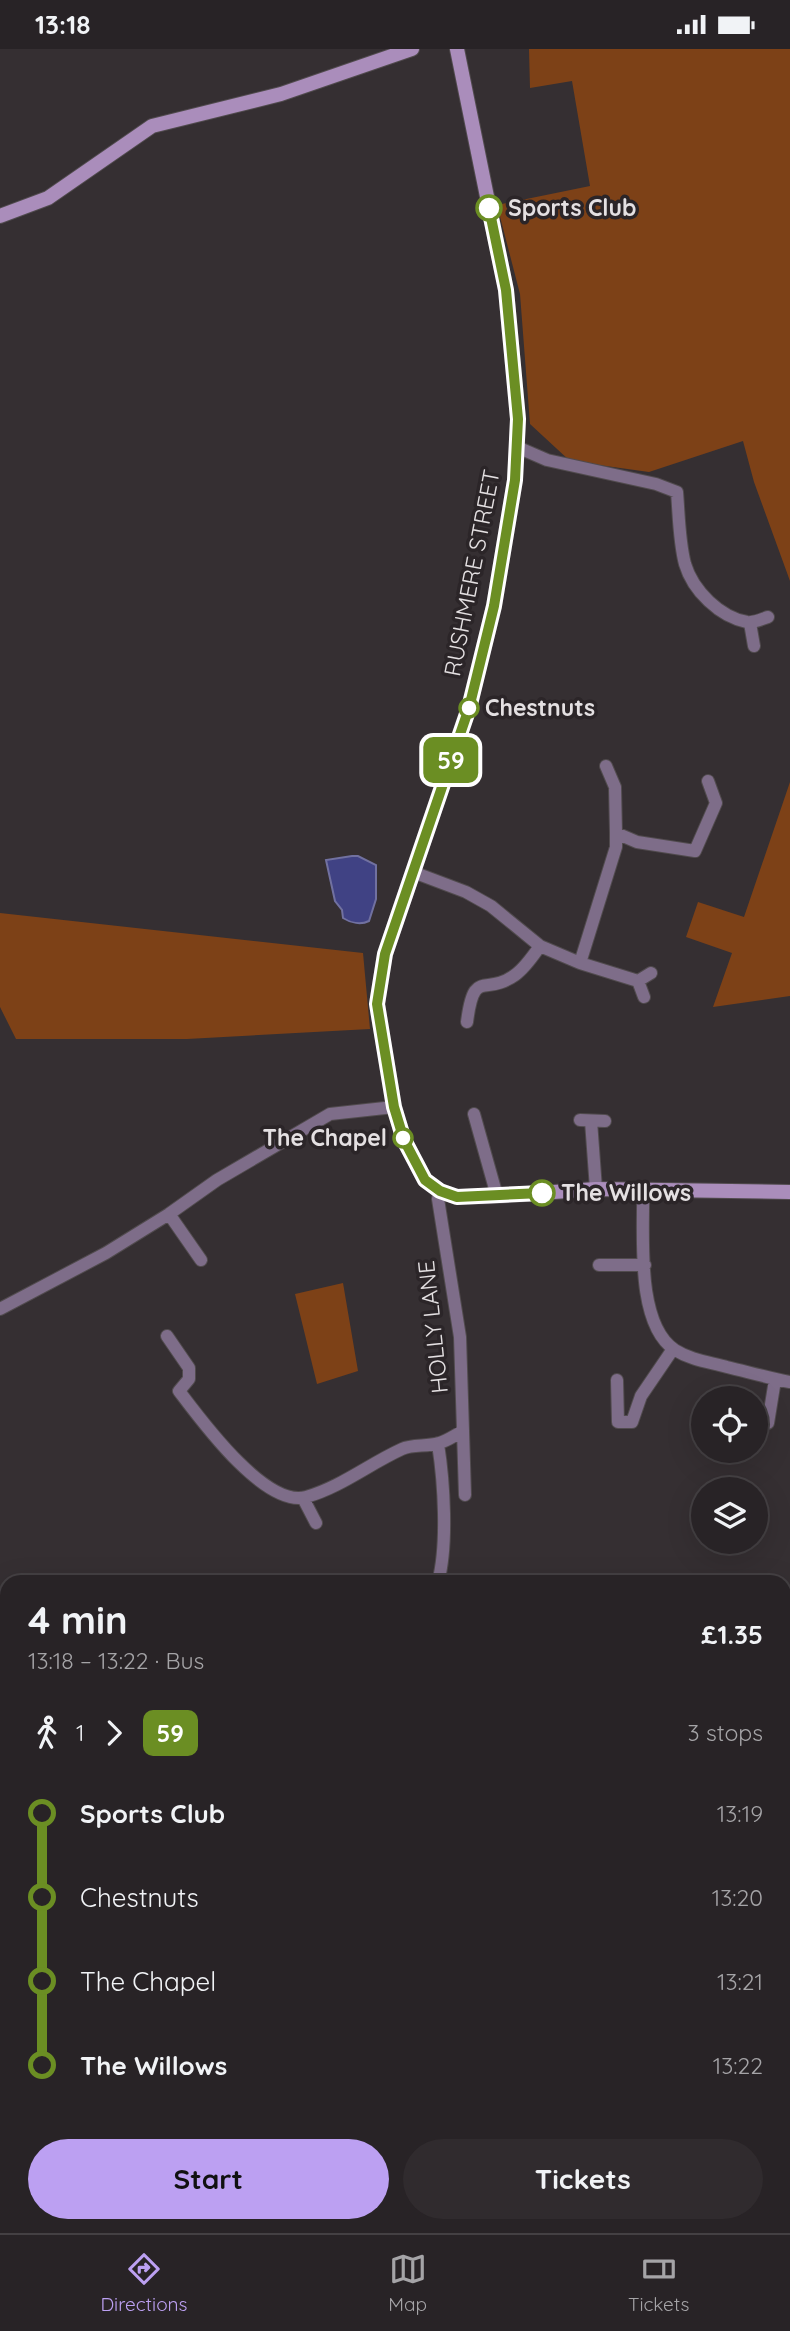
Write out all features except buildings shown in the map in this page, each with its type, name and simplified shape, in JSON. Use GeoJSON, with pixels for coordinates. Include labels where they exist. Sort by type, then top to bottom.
{"type":"FeatureCollection","features":[{"type":"Feature","properties":{"kind":"street"},"geometry":{"type":"LineString","coordinates":[[0,216],[48,198],[152,126],[281,94],[412,49]]}},
{"type":"Feature","properties":{"kind":"street","name":"RUSHMERE STREET"},"geometry":{"type":"LineString","coordinates":[[440,1191],[425,1180],[404,1140],[394,1107],[377,1004],[385,954],[469,708],[479,670],[494,606],[515,480],[518,419],[506,290],[457,49]]}},
{"type":"Feature","properties":{"kind":"street"},"geometry":{"type":"LineString","coordinates":[[517,447],[547,460],[656,484],[677,492],[686,567],[695,585],[707,600],[726,614],[750,623],[768,617]]}},
{"type":"Feature","properties":{"kind":"street"},"geometry":{"type":"LineString","coordinates":[[750,623],[754,646]]}},
{"type":"Feature","properties":{"kind":"street"},"geometry":{"type":"LineString","coordinates":[[580,963],[616,847],[615,787],[606,767]]}},
{"type":"Feature","properties":{"kind":"street"},"geometry":{"type":"LineString","coordinates":[[616,833],[637,842],[695,851],[716,803],[708,781]]}},
{"type":"Feature","properties":{"kind":"street"},"geometry":{"type":"LineString","coordinates":[[413,872],[466,891],[491,906],[540,946],[580,963],[638,981],[651,973]]}},
{"type":"Feature","properties":{"kind":"street"},"geometry":{"type":"LineString","coordinates":[[467,1022],[470,997],[474,991],[482,985],[513,977],[540,946]]}},
{"type":"Feature","properties":{"kind":"street"},"geometry":{"type":"LineString","coordinates":[[638,981],[644,997]]}},
{"type":"Feature","properties":{"kind":"street"},"geometry":{"type":"LineString","coordinates":[[0,1309],[96,1258],[217,1180],[330,1114],[394,1107]]}},
{"type":"Feature","properties":{"kind":"street"},"geometry":{"type":"LineString","coordinates":[[474,1114],[498,1196]]}},
{"type":"Feature","properties":{"kind":"street"},"geometry":{"type":"LineString","coordinates":[[596,1189],[586,1121],[606,1121]]}},
{"type":"Feature","properties":{"kind":"street"},"geometry":{"type":"LineString","coordinates":[[440,1191],[457,1197],[596,1189],[790,1192]]}},
{"type":"Feature","properties":{"kind":"street"},"geometry":{"type":"LineString","coordinates":[[643,1190],[645,1265],[650,1312],[659,1331],[673,1349],[696,1360],[790,1383]]}},
{"type":"Feature","properties":{"kind":"street","name":"HOLLY LANE"},"geometry":{"type":"LineString","coordinates":[[440,1191],[438,1199],[460,1337],[465,1495]]}},
{"type":"Feature","properties":{"kind":"street"},"geometry":{"type":"LineString","coordinates":[[169,1213],[201,1260]]}},
{"type":"Feature","properties":{"kind":"street"},"geometry":{"type":"LineString","coordinates":[[599,1265],[645,1265]]}},
{"type":"Feature","properties":{"kind":"street"},"geometry":{"type":"LineString","coordinates":[[167,1336],[189,1368],[190,1379],[179,1391],[224,1448],[272,1491],[286,1497],[303,1498],[333,1487],[405,1448],[438,1444],[463,1431]]}},
{"type":"Feature","properties":{"kind":"street"},"geometry":{"type":"LineString","coordinates":[[617,1380],[618,1422],[632,1422],[641,1396],[673,1349]]}},
{"type":"Feature","properties":{"kind":"street"},"geometry":{"type":"LineString","coordinates":[[768,1423],[775,1380]]}},
{"type":"Feature","properties":{"kind":"street"},"geometry":{"type":"LineString","coordinates":[[438,1444],[442,1472],[444,1561],[440,1575]]}},
{"type":"Feature","properties":{"kind":"street"},"geometry":{"type":"LineString","coordinates":[[303,1498],[316,1523]]}},
{"type":"Feature","properties":{"kind":"shaded area"},"geometry":{"type":"Polygon","coordinates":[[[529,49],[790,49],[790,581],[754,482],[743,441],[649,472],[570,461],[530,424],[520,294],[497,205],[590,186],[572,81],[530,88],[529,49]]]}},
{"type":"Feature","properties":{"kind":"shaded area"},"geometry":{"type":"Polygon","coordinates":[[[790,782],[790,996],[713,1007],[732,953],[686,937],[698,902],[744,917],[790,782]]]}},
{"type":"Feature","properties":{"kind":"shaded area"},"geometry":{"type":"Polygon","coordinates":[[[358,856],[376,865],[376,899],[369,921],[363,923],[343,918],[342,910],[335,901],[326,860],[358,856]]]}},
{"type":"Feature","properties":{"kind":"shaded area"},"geometry":{"type":"Polygon","coordinates":[[[0,913],[363,953],[370,1029],[187,1039],[16,1039],[0,1007],[0,913]]]}},
{"type":"Feature","properties":{"kind":"shaded area"},"geometry":{"type":"Polygon","coordinates":[[[343,1283],[358,1371],[317,1384],[295,1294],[343,1283]]]}},
{"type":"Feature","properties":{"kind":"bus line","name":"59"},"geometry":{"type":"LineString","coordinates":[[489,208],[506,290],[518,419],[515,480],[494,606],[469,708],[385,954],[377,1004],[394,1107],[404,1140],[425,1180],[440,1191],[457,1197],[542,1193]]}},
{"type":"Feature","properties":{"kind":"place","name":"Sports Club"},"geometry":{"type":"Point","coordinates":[489,208]}},
{"type":"Feature","properties":{"kind":"place","name":"Chestnuts"},"geometry":{"type":"Point","coordinates":[469,708]}},
{"type":"Feature","properties":{"kind":"place","name":"The Chapel"},"geometry":{"type":"Point","coordinates":[403,1138]}},
{"type":"Feature","properties":{"kind":"place","name":"The Willows"},"geometry":{"type":"Point","coordinates":[542,1193]}}]}
